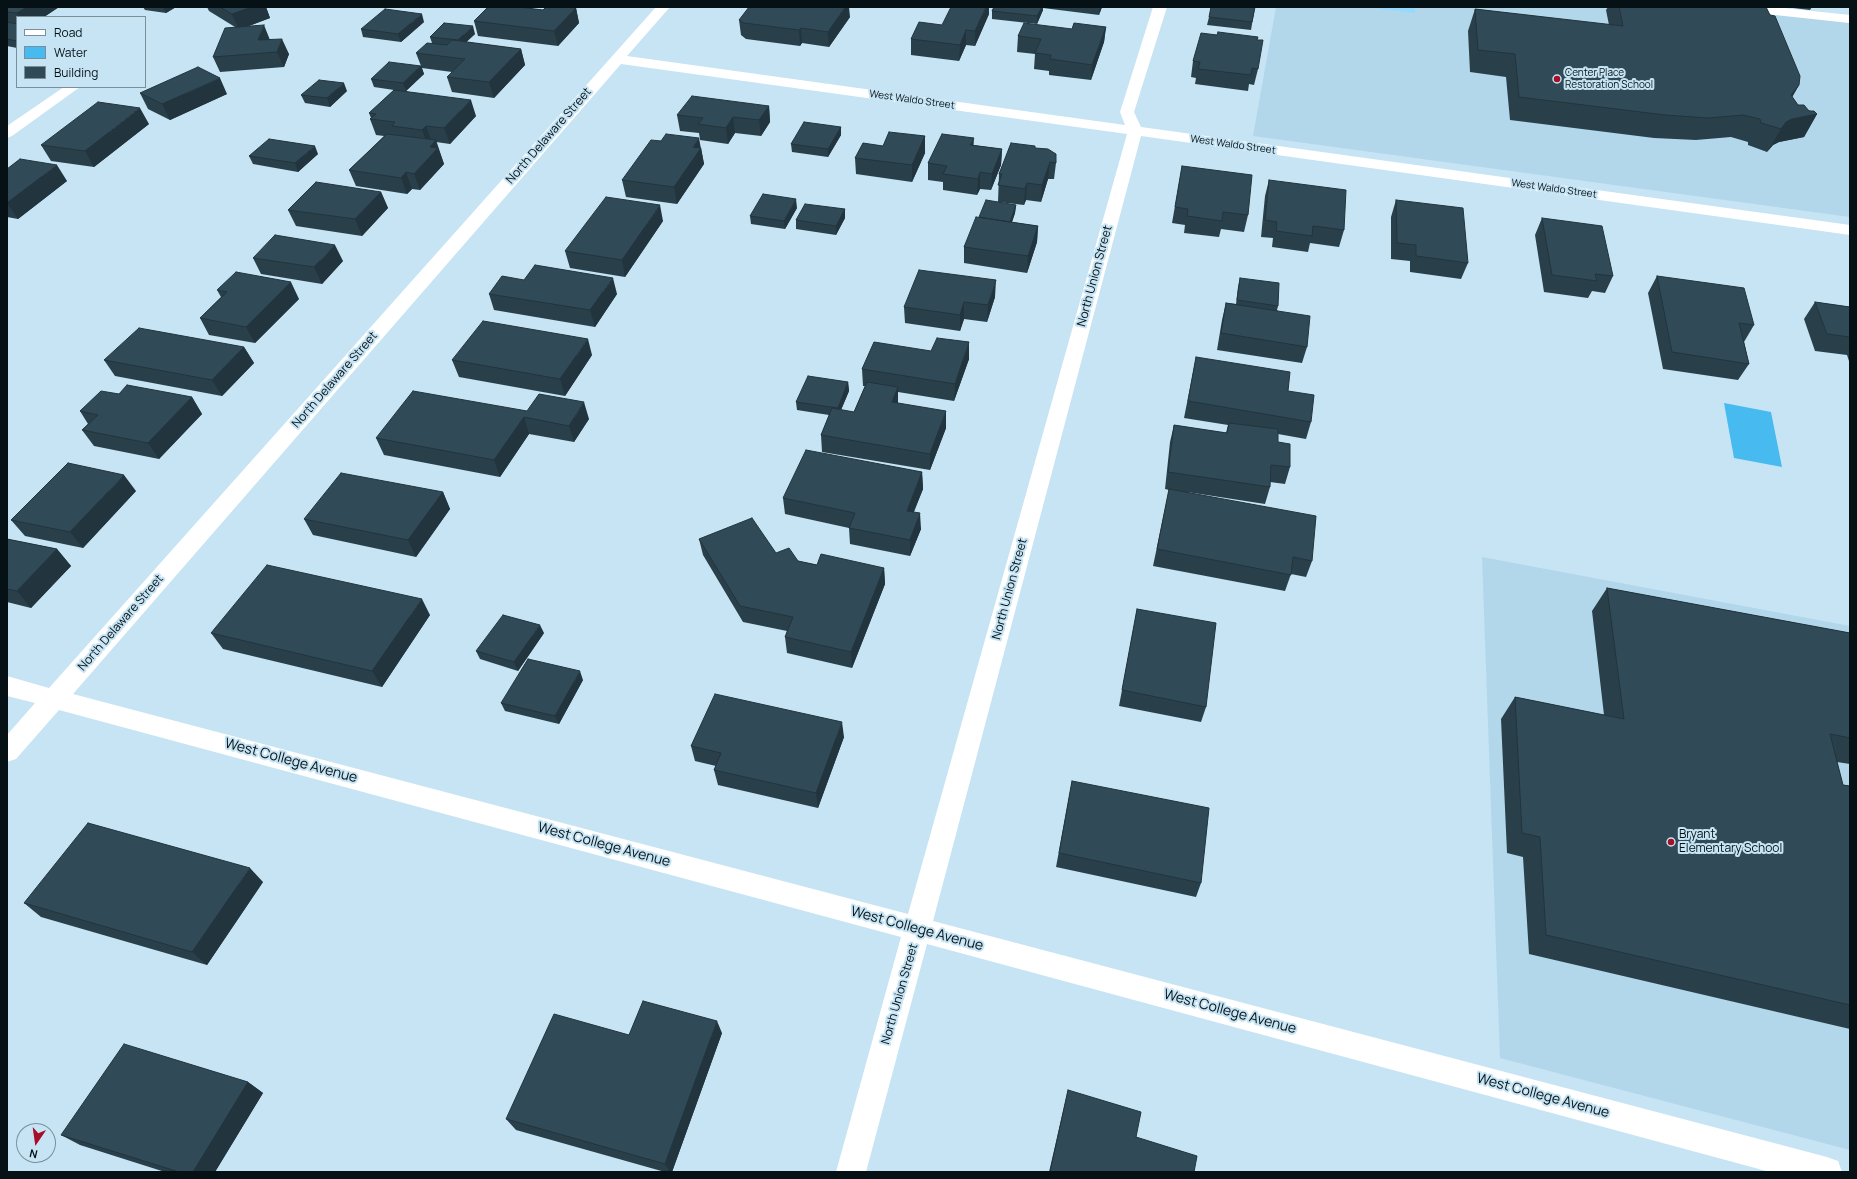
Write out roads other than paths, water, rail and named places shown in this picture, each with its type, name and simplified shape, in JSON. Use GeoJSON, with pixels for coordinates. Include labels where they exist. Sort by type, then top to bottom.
{"type":"FeatureCollection","features":[{"type":"Feature","properties":{"kind":"street","name":"North Delaware Street"},"geometry":{"type":"LineString","coordinates":[[7,752],[663,7]]}},
{"type":"Feature","properties":{"kind":"street"},"geometry":{"type":"LineString","coordinates":[[1135,131],[1127,112],[1160,7]]}},
{"type":"Feature","properties":{"kind":"street"},"geometry":{"type":"LineString","coordinates":[[1738,7],[1850,19]]}},
{"type":"Feature","properties":{"kind":"street","name":"West Waldo Street"},"geometry":{"type":"LineString","coordinates":[[616,59],[1850,230]]}},
{"type":"Feature","properties":{"kind":"street"},"geometry":{"type":"LineString","coordinates":[[7,133],[72,88]]}},
{"type":"Feature","properties":{"kind":"street","name":"North Union Street"},"geometry":{"type":"LineString","coordinates":[[851,1172],[1135,131]]}},
{"type":"Feature","properties":{"kind":"street","name":"West College Avenue"},"geometry":{"type":"LineString","coordinates":[[7,686],[1827,1172]]}},
{"type":"Feature","properties":{"kind":"water"},"geometry":{"type":"Polygon","coordinates":[[[1724,403],[1771,412],[1782,467],[1734,458],[1724,403]]]}},
{"type":"Feature","properties":{"kind":"place","name":"Center Place Restoration School"},"geometry":{"type":"Point","coordinates":[1557,79]}},
{"type":"Feature","properties":{"kind":"place","name":"Bryant Elementary School"},"geometry":{"type":"Point","coordinates":[1671,842]}}]}
